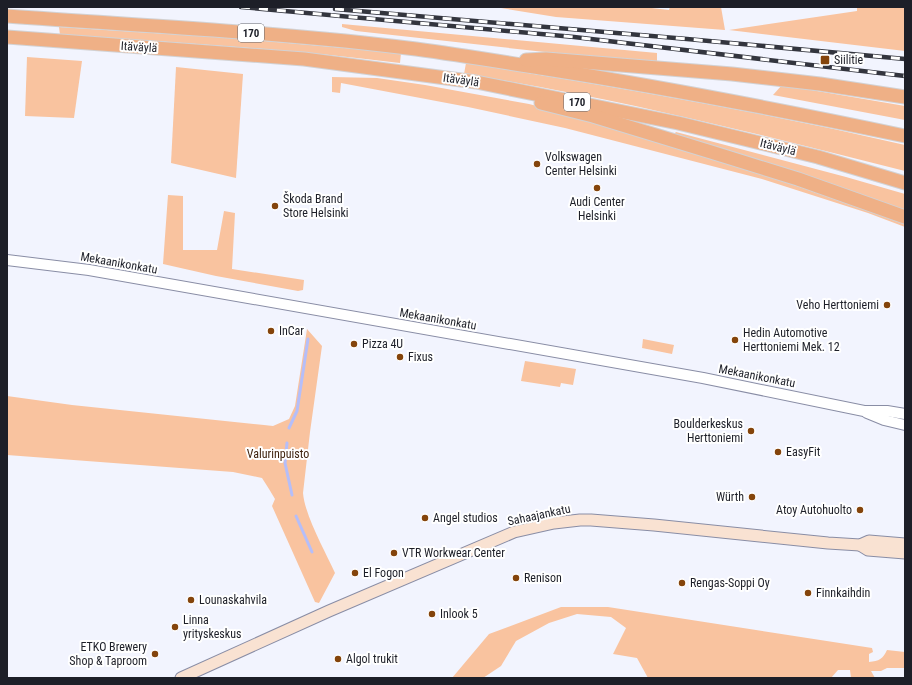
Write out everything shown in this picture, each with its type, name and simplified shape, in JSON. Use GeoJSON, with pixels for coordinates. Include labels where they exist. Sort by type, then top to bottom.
{"type":"FeatureCollection","features":[{"type":"Feature","properties":{"kind":"highway","name":"Itäväylä"},"geometry":{"type":"LineString","coordinates":[[7,16],[313,38],[415,49],[689,94],[902,135]]}},
{"type":"Feature","properties":{"kind":"highway","name":"Itäväylä"},"geometry":{"type":"LineString","coordinates":[[7,38],[304,59],[476,82],[678,122],[818,157],[905,183]]}},
{"type":"Feature","properties":{"kind":"highway"},"geometry":{"type":"LineString","coordinates":[[495,61],[546,59],[732,74],[820,84],[905,97]]}},
{"type":"Feature","properties":{"kind":"highway"},"geometry":{"type":"LineString","coordinates":[[476,82],[783,174],[905,216]]}},
{"type":"Feature","properties":{"kind":"main road","name":"Sahaajankatu"},"geometry":{"type":"LineString","coordinates":[[181,678],[329,611],[504,536],[514,532],[568,521],[591,520],[654,525],[860,545],[868,550],[905,553]]}},
{"type":"Feature","properties":{"kind":"main road","name":"Sahaajankatu"},"geometry":{"type":"LineString","coordinates":[[860,545],[869,541],[905,544]]}},
{"type":"Feature","properties":{"kind":"street","name":"Mekaanikonkatu"},"geometry":{"type":"LineString","coordinates":[[7,260],[89,270],[423,330],[703,378],[864,411],[905,414]]}},
{"type":"Feature","properties":{"kind":"street","name":"Mekaanikonkatu"},"geometry":{"type":"LineString","coordinates":[[864,411],[884,420],[905,425]]}},
{"type":"Feature","properties":{"kind":"green space"},"geometry":{"type":"Polygon","coordinates":[[[495,7],[643,7],[669,10],[670,7],[721,7],[725,30],[556,17],[495,7]]]}},
{"type":"Feature","properties":{"kind":"green space"},"geometry":{"type":"Polygon","coordinates":[[[857,7],[905,7],[905,51],[729,30],[857,11],[857,7]]]}},
{"type":"Feature","properties":{"kind":"green space"},"geometry":{"type":"Polygon","coordinates":[[[342,24],[657,53],[657,63],[356,31],[342,27],[342,24]]]}},
{"type":"Feature","properties":{"kind":"green space"},"geometry":{"type":"Polygon","coordinates":[[[59,27],[232,38],[401,53],[400,63],[273,50],[60,35],[59,27]]]}},
{"type":"Feature","properties":{"kind":"green space"},"geometry":{"type":"Polygon","coordinates":[[[27,57],[82,61],[74,118],[25,116],[27,57]]]}},
{"type":"Feature","properties":{"kind":"green space"},"geometry":{"type":"Polygon","coordinates":[[[466,63],[741,110],[905,145],[905,171],[686,117],[520,83],[464,74],[466,63]]]}},
{"type":"Feature","properties":{"kind":"green space"},"geometry":{"type":"Polygon","coordinates":[[[176,67],[243,74],[236,178],[171,163],[176,67]]]}},
{"type":"Feature","properties":{"kind":"green space"},"geometry":{"type":"Polygon","coordinates":[[[332,77],[377,78],[425,85],[529,104],[575,116],[760,173],[905,224],[905,227],[868,213],[762,179],[565,128],[468,107],[341,83],[340,93],[332,92],[332,77]]]}},
{"type":"Feature","properties":{"kind":"green space"},"geometry":{"type":"Polygon","coordinates":[[[782,85],[905,106],[905,120],[773,95],[782,85]]]}},
{"type":"Feature","properties":{"kind":"green space"},"geometry":{"type":"Polygon","coordinates":[[[676,132],[905,194],[905,212],[762,162],[674,134],[676,132]]]}},
{"type":"Feature","properties":{"kind":"green space"},"geometry":{"type":"Polygon","coordinates":[[[168,195],[183,196],[183,250],[217,250],[224,211],[235,213],[232,269],[304,280],[303,290],[298,291],[216,276],[163,264],[168,195]]]}},
{"type":"Feature","properties":{"kind":"green space","name":"Valurinpuisto"},"geometry":{"type":"Polygon","coordinates":[[[307,329],[322,346],[303,493],[311,523],[335,573],[319,603],[315,602],[272,506],[275,499],[262,478],[233,472],[7,455],[7,396],[72,405],[273,426],[289,419],[295,406],[307,329]]]}},
{"type":"Feature","properties":{"kind":"green space"},"geometry":{"type":"Polygon","coordinates":[[[643,339],[674,345],[672,354],[642,348],[643,339]]]}},
{"type":"Feature","properties":{"kind":"green space"},"geometry":{"type":"Polygon","coordinates":[[[525,361],[576,369],[573,385],[561,383],[560,387],[521,381],[525,361]]]}},
{"type":"Feature","properties":{"kind":"green space"},"geometry":{"type":"Polygon","coordinates":[[[561,607],[608,607],[872,648],[873,652],[869,654],[869,662],[880,659],[884,656],[887,650],[905,652],[905,668],[887,668],[881,671],[871,671],[875,678],[851,678],[850,670],[838,670],[831,678],[648,678],[637,658],[613,654],[626,628],[611,617],[577,614],[549,623],[516,641],[501,666],[483,678],[452,678],[489,634],[561,607]]]}},
{"type":"Feature","properties":{"kind":"waterway"},"geometry":{"type":"LineString","coordinates":[[289,428],[297,411],[308,339]]}},
{"type":"Feature","properties":{"kind":"waterway"},"geometry":{"type":"LineString","coordinates":[[287,443],[285,463],[292,495]]}},
{"type":"Feature","properties":{"kind":"waterway"},"geometry":{"type":"LineString","coordinates":[[296,516],[312,552]]}},
{"type":"Feature","properties":{"kind":"railway"},"geometry":{"type":"LineString","coordinates":[[241,7],[574,37],[905,76]]}},
{"type":"Feature","properties":{"kind":"railway"},"geometry":{"type":"LineString","coordinates":[[335,9],[905,59]]}},
{"type":"Feature","properties":{"kind":"place","name":"Siilitie"},"geometry":{"type":"Point","coordinates":[825,60]}},
{"type":"Feature","properties":{"kind":"place","name":"Volkswagen Center Helsinki"},"geometry":{"type":"Point","coordinates":[537,164]}},
{"type":"Feature","properties":{"kind":"place","name":"Audi Center Helsinki"},"geometry":{"type":"Point","coordinates":[597,188]}},
{"type":"Feature","properties":{"kind":"place","name":"Škoda Brand Store Helsinki"},"geometry":{"type":"Point","coordinates":[275,206]}},
{"type":"Feature","properties":{"kind":"place","name":"Veho Herttoniemi"},"geometry":{"type":"Point","coordinates":[887,305]}},
{"type":"Feature","properties":{"kind":"place","name":"InCar"},"geometry":{"type":"Point","coordinates":[271,331]}},
{"type":"Feature","properties":{"kind":"place","name":"Hedin Automotive Herttoniemi Mek. 12"},"geometry":{"type":"Point","coordinates":[735,340]}},
{"type":"Feature","properties":{"kind":"place","name":"Pizza 4U"},"geometry":{"type":"Point","coordinates":[354,344]}},
{"type":"Feature","properties":{"kind":"place","name":"Fixus"},"geometry":{"type":"Point","coordinates":[400,357]}},
{"type":"Feature","properties":{"kind":"place","name":"Boulderkeskus Herttoniemi"},"geometry":{"type":"Point","coordinates":[751,431]}},
{"type":"Feature","properties":{"kind":"place","name":"EasyFit"},"geometry":{"type":"Point","coordinates":[778,452]}},
{"type":"Feature","properties":{"kind":"place","name":"Würth"},"geometry":{"type":"Point","coordinates":[752,497]}},
{"type":"Feature","properties":{"kind":"place","name":"Atoy Autohuolto"},"geometry":{"type":"Point","coordinates":[860,510]}},
{"type":"Feature","properties":{"kind":"place","name":"Angel studios"},"geometry":{"type":"Point","coordinates":[425,518]}},
{"type":"Feature","properties":{"kind":"place","name":"VTR Workwear Center"},"geometry":{"type":"Point","coordinates":[394,553]}},
{"type":"Feature","properties":{"kind":"place","name":"El Fogon"},"geometry":{"type":"Point","coordinates":[355,573]}},
{"type":"Feature","properties":{"kind":"place","name":"Renison"},"geometry":{"type":"Point","coordinates":[516,578]}},
{"type":"Feature","properties":{"kind":"place","name":"Rengas-Soppi Oy"},"geometry":{"type":"Point","coordinates":[682,583]}},
{"type":"Feature","properties":{"kind":"place","name":"Finnkaihdin"},"geometry":{"type":"Point","coordinates":[808,593]}},
{"type":"Feature","properties":{"kind":"place","name":"Lounaskahvila"},"geometry":{"type":"Point","coordinates":[191,600]}},
{"type":"Feature","properties":{"kind":"place","name":"Inlook 5"},"geometry":{"type":"Point","coordinates":[432,614]}},
{"type":"Feature","properties":{"kind":"place","name":"Linna yrityskeskus"},"geometry":{"type":"Point","coordinates":[175,627]}},
{"type":"Feature","properties":{"kind":"place","name":"ETKO Brewery Shop & Taproom"},"geometry":{"type":"Point","coordinates":[155,654]}},
{"type":"Feature","properties":{"kind":"place","name":"Algol trukit"},"geometry":{"type":"Point","coordinates":[338,659]}}]}
